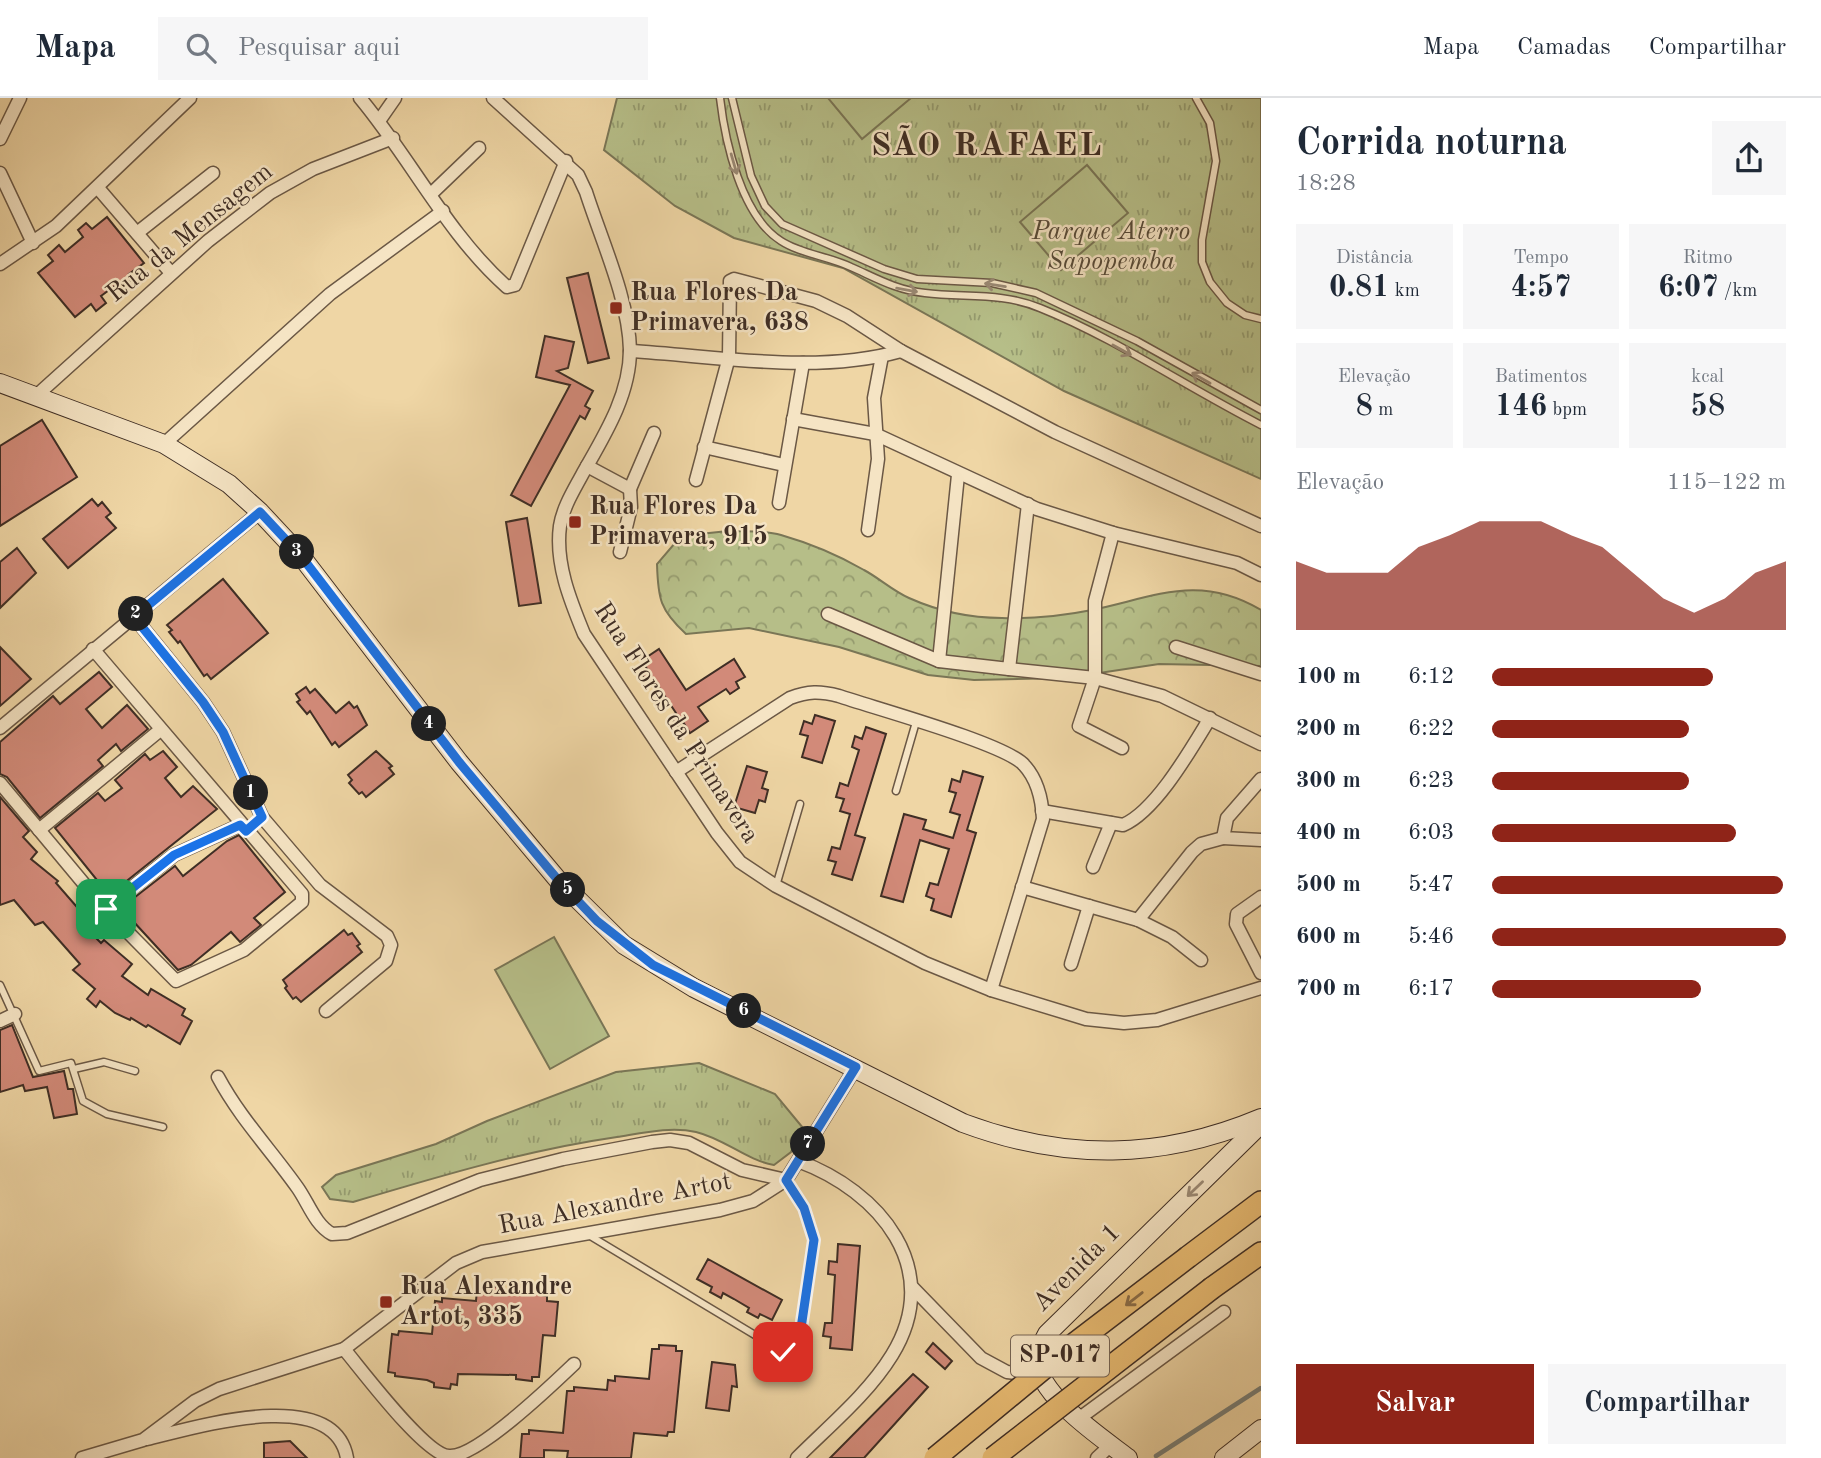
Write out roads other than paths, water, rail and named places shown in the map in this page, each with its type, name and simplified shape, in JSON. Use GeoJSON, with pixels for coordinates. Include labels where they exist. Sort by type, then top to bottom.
{"type":"FeatureCollection","features":[{"type":"Feature","properties":{"kind":"highway"},"geometry":{"type":"LineString","coordinates":[[1231,1223],[1261,1186]]}},
{"type":"Feature","properties":{"kind":"highway","name":"SP-017"},"geometry":{"type":"LineString","coordinates":[[934,1458],[1061,1354],[1261,1202]]}},
{"type":"Feature","properties":{"kind":"highway","name":"SP-017"},"geometry":{"type":"LineString","coordinates":[[993,1458],[1258,1255]]}},
{"type":"Feature","properties":{"kind":"main road"},"geometry":{"type":"LineString","coordinates":[[0,383],[164,444],[229,484],[260,512],[301,556],[459,762],[558,880],[597,921],[653,965],[963,1123],[997,1136],[1037,1144],[1118,1150],[1169,1148],[1193,1143],[1261,1118]]}},
{"type":"Feature","properties":{"kind":"main road","name":"Avenida 1"},"geometry":{"type":"LineString","coordinates":[[1040,1376],[1037,1359],[1047,1334],[1261,1125]]}},
{"type":"Feature","properties":{"kind":"main road"},"geometry":{"type":"LineString","coordinates":[[1193,1143],[1210,1152],[1216,1169]]}},
{"type":"Feature","properties":{"kind":"main road"},"geometry":{"type":"LineString","coordinates":[[1040,1376],[1077,1420],[1128,1458]]}},
{"type":"Feature","properties":{"kind":"main road"},"geometry":{"type":"LineString","coordinates":[[1224,1458],[1261,1429]]}},
{"type":"Feature","properties":{"kind":"street"},"geometry":{"type":"LineString","coordinates":[[0,139],[20,98]]}},
{"type":"Feature","properties":{"kind":"street"},"geometry":{"type":"LineString","coordinates":[[0,264],[33,243],[98,188],[190,98]]}},
{"type":"Feature","properties":{"kind":"street"},"geometry":{"type":"LineString","coordinates":[[360,98],[393,138],[443,211],[492,274],[512,288],[566,161]]}},
{"type":"Feature","properties":{"kind":"street"},"geometry":{"type":"LineString","coordinates":[[379,121],[395,98]]}},
{"type":"Feature","properties":{"kind":"street","name":"Rua Flores da Primavera"},"geometry":{"type":"LineString","coordinates":[[493,98],[566,161],[586,192],[625,315],[630,351],[622,395],[568,500],[560,525],[559,550],[573,606],[584,634],[740,862],[776,886],[925,962],[990,990],[1086,1019],[1124,1023],[1157,1020],[1261,988]]}},
{"type":"Feature","properties":{"kind":"street","name":"Rua da Mensagem"},"geometry":{"type":"LineString","coordinates":[[36,396],[171,273],[285,183],[393,138]]}},
{"type":"Feature","properties":{"kind":"street"},"geometry":{"type":"LineString","coordinates":[[431,194],[479,148]]}},
{"type":"Feature","properties":{"kind":"street"},"geometry":{"type":"LineString","coordinates":[[0,173],[33,243]]}},
{"type":"Feature","properties":{"kind":"street"},"geometry":{"type":"LineString","coordinates":[[137,233],[213,173]]}},
{"type":"Feature","properties":{"kind":"street"},"geometry":{"type":"LineString","coordinates":[[98,188],[171,273]]}},
{"type":"Feature","properties":{"kind":"street"},"geometry":{"type":"LineString","coordinates":[[164,444],[330,294],[443,211]]}},
{"type":"Feature","properties":{"kind":"street"},"geometry":{"type":"LineString","coordinates":[[696,480],[729,357],[730,281],[734,279],[816,301],[847,316],[901,351],[1055,432],[1261,526]]}},
{"type":"Feature","properties":{"kind":"street"},"geometry":{"type":"LineString","coordinates":[[630,351],[803,363],[842,363],[901,351]]}},
{"type":"Feature","properties":{"kind":"street"},"geometry":{"type":"LineString","coordinates":[[868,530],[876,480],[874,398],[882,356]]}},
{"type":"Feature","properties":{"kind":"street"},"geometry":{"type":"LineString","coordinates":[[779,503],[803,363]]}},
{"type":"Feature","properties":{"kind":"street"},"geometry":{"type":"LineString","coordinates":[[793,419],[875,434],[958,475],[1028,504],[1113,533],[1237,563],[1261,575]]}},
{"type":"Feature","properties":{"kind":"street"},"geometry":{"type":"LineString","coordinates":[[620,552],[629,515],[630,489],[654,433]]}},
{"type":"Feature","properties":{"kind":"street"},"geometry":{"type":"LineString","coordinates":[[704,447],[784,465]]}},
{"type":"Feature","properties":{"kind":"street"},"geometry":{"type":"LineString","coordinates":[[587,466],[630,489]]}},
{"type":"Feature","properties":{"kind":"street"},"geometry":{"type":"LineString","coordinates":[[939,661],[958,475]]}},
{"type":"Feature","properties":{"kind":"street"},"geometry":{"type":"LineString","coordinates":[[1009,669],[1028,504]]}},
{"type":"Feature","properties":{"kind":"street"},"geometry":{"type":"LineString","coordinates":[[0,728],[260,512]]}},
{"type":"Feature","properties":{"kind":"street"},"geometry":{"type":"LineString","coordinates":[[1113,533],[1095,601],[1095,678],[1079,726],[1122,748]]}},
{"type":"Feature","properties":{"kind":"street"},"geometry":{"type":"LineString","coordinates":[[828,614],[939,661],[1095,678],[1162,696],[1261,744]]}},
{"type":"Feature","properties":{"kind":"street"},"geometry":{"type":"LineString","coordinates":[[134,617],[203,702],[223,732],[262,817],[320,885],[380,929],[391,945],[386,961],[326,1011]]}},
{"type":"Feature","properties":{"kind":"street"},"geometry":{"type":"LineString","coordinates":[[1176,647],[1261,674]]}},
{"type":"Feature","properties":{"kind":"street"},"geometry":{"type":"LineString","coordinates":[[0,783],[106,909],[176,981],[244,950],[304,899],[159,731],[93,649]]}},
{"type":"Feature","properties":{"kind":"street"},"geometry":{"type":"LineString","coordinates":[[676,772],[790,698],[806,692],[821,691],[1011,753],[1032,775],[1042,798],[1043,819],[990,990]]}},
{"type":"Feature","properties":{"kind":"street"},"geometry":{"type":"LineString","coordinates":[[1042,811],[1123,825],[1134,821],[1179,769],[1210,718]]}},
{"type":"Feature","properties":{"kind":"street"},"geometry":{"type":"LineString","coordinates":[[39,830],[159,731]]}},
{"type":"Feature","properties":{"kind":"street"},"geometry":{"type":"LineString","coordinates":[[1223,838],[1227,818],[1261,779]]}},
{"type":"Feature","properties":{"kind":"street"},"geometry":{"type":"LineString","coordinates":[[106,909],[174,855],[243,828],[262,817]]}},
{"type":"Feature","properties":{"kind":"street"},"geometry":{"type":"LineString","coordinates":[[1094,867],[1111,823]]}},
{"type":"Feature","properties":{"kind":"street"},"geometry":{"type":"LineString","coordinates":[[1138,920],[1192,852],[1202,844],[1223,838],[1261,840]]}},
{"type":"Feature","properties":{"kind":"street"},"geometry":{"type":"LineString","coordinates":[[1022,887],[1138,920],[1172,937],[1201,960]]}},
{"type":"Feature","properties":{"kind":"street"},"geometry":{"type":"LineString","coordinates":[[1261,897],[1237,914],[1236,924],[1261,973]]}},
{"type":"Feature","properties":{"kind":"street"},"geometry":{"type":"LineString","coordinates":[[1071,964],[1089,906]]}},
{"type":"Feature","properties":{"kind":"street"},"geometry":{"type":"LineString","coordinates":[[0,1021],[15,1014]]}},
{"type":"Feature","properties":{"kind":"street","name":"Rua Alexandre Artot"},"geometry":{"type":"LineString","coordinates":[[82,1458],[143,1440],[195,1401],[219,1390],[344,1349],[456,1263],[482,1252],[720,1210],[753,1201],[786,1180],[856,1067]]}},
{"type":"Feature","properties":{"kind":"street"},"geometry":{"type":"LineString","coordinates":[[218,1076],[249,1128],[296,1186],[320,1224],[332,1234],[347,1233],[480,1180],[563,1159],[652,1142],[689,1143],[742,1171],[786,1180]]}},
{"type":"Feature","properties":{"kind":"street"},"geometry":{"type":"LineString","coordinates":[[797,1458],[891,1357],[904,1333],[912,1287],[902,1245],[884,1218],[850,1187],[822,1170],[798,1161]]}},
{"type":"Feature","properties":{"kind":"street"},"geometry":{"type":"LineString","coordinates":[[912,1287],[981,1358],[1007,1372],[1040,1376]]}},
{"type":"Feature","properties":{"kind":"street"},"geometry":{"type":"LineString","coordinates":[[1077,1420],[1224,1312]]}},
{"type":"Feature","properties":{"kind":"street"},"geometry":{"type":"LineString","coordinates":[[344,1349],[396,1412],[439,1453],[449,1457],[474,1447],[543,1394],[573,1364]]}},
{"type":"Feature","properties":{"kind":"street"},"geometry":{"type":"LineString","coordinates":[[143,1440],[228,1420],[296,1416],[317,1421],[335,1433],[346,1458]]}},
{"type":"Feature","properties":{"kind":"street"},"geometry":{"type":"LineString","coordinates":[[1097,1458],[1111,1446]]}},
{"type":"Feature","properties":{"kind":"lane"},"geometry":{"type":"LineString","coordinates":[[720,98],[736,171],[750,205],[781,241],[850,266],[895,288],[924,293],[975,294],[1038,307],[1073,322],[1261,425]]}},
{"type":"Feature","properties":{"kind":"lane"},"geometry":{"type":"LineString","coordinates":[[732,98],[751,176],[765,206],[782,224],[884,269],[917,279],[992,284],[1036,292],[1137,341],[1261,410]]}},
{"type":"Feature","properties":{"kind":"lane"},"geometry":{"type":"LineString","coordinates":[[1196,98],[1210,123],[1216,162],[1202,261],[1210,282],[1227,303],[1245,315],[1261,319]]}},
{"type":"Feature","properties":{"kind":"lane"},"geometry":{"type":"LineString","coordinates":[[896,791],[916,722]]}},
{"type":"Feature","properties":{"kind":"lane"},"geometry":{"type":"LineString","coordinates":[[776,886],[800,804]]}},
{"type":"Feature","properties":{"kind":"lane"},"geometry":{"type":"LineString","coordinates":[[0,985],[40,1072],[70,1063],[83,1101],[113,1116],[163,1127]]}},
{"type":"Feature","properties":{"kind":"lane"},"geometry":{"type":"LineString","coordinates":[[74,1069],[104,1062],[135,1071]]}},
{"type":"Feature","properties":{"kind":"lane"},"geometry":{"type":"LineString","coordinates":[[585,1233],[783,1352],[796,1344],[800,1335],[814,1240],[804,1208],[786,1180]]}},
{"type":"Feature","properties":{"kind":"waterway"},"geometry":{"type":"LineString","coordinates":[[1156,1456],[1261,1388]]}},
{"type":"Feature","properties":{"kind":"place","name":"Rua Flores Da Primavera, 638"},"geometry":{"type":"Point","coordinates":[616,308]}},
{"type":"Feature","properties":{"kind":"place","name":"Rua Flores Da Primavera, 915"},"geometry":{"type":"Point","coordinates":[575,522]}},
{"type":"Feature","properties":{"kind":"place","name":"Rua Alexandre Artot, 335"},"geometry":{"type":"Point","coordinates":[386,1302]}},
{"type":"Feature","properties":{"kind":"district","name":"SÃO RAFAEL"},"geometry":{"type":"Point","coordinates":[987,146]}},
{"type":"Feature","properties":{"kind":"park label","name":"Parque Aterro Sapopemba"},"geometry":{"type":"Point","coordinates":[1111,247]}}]}
